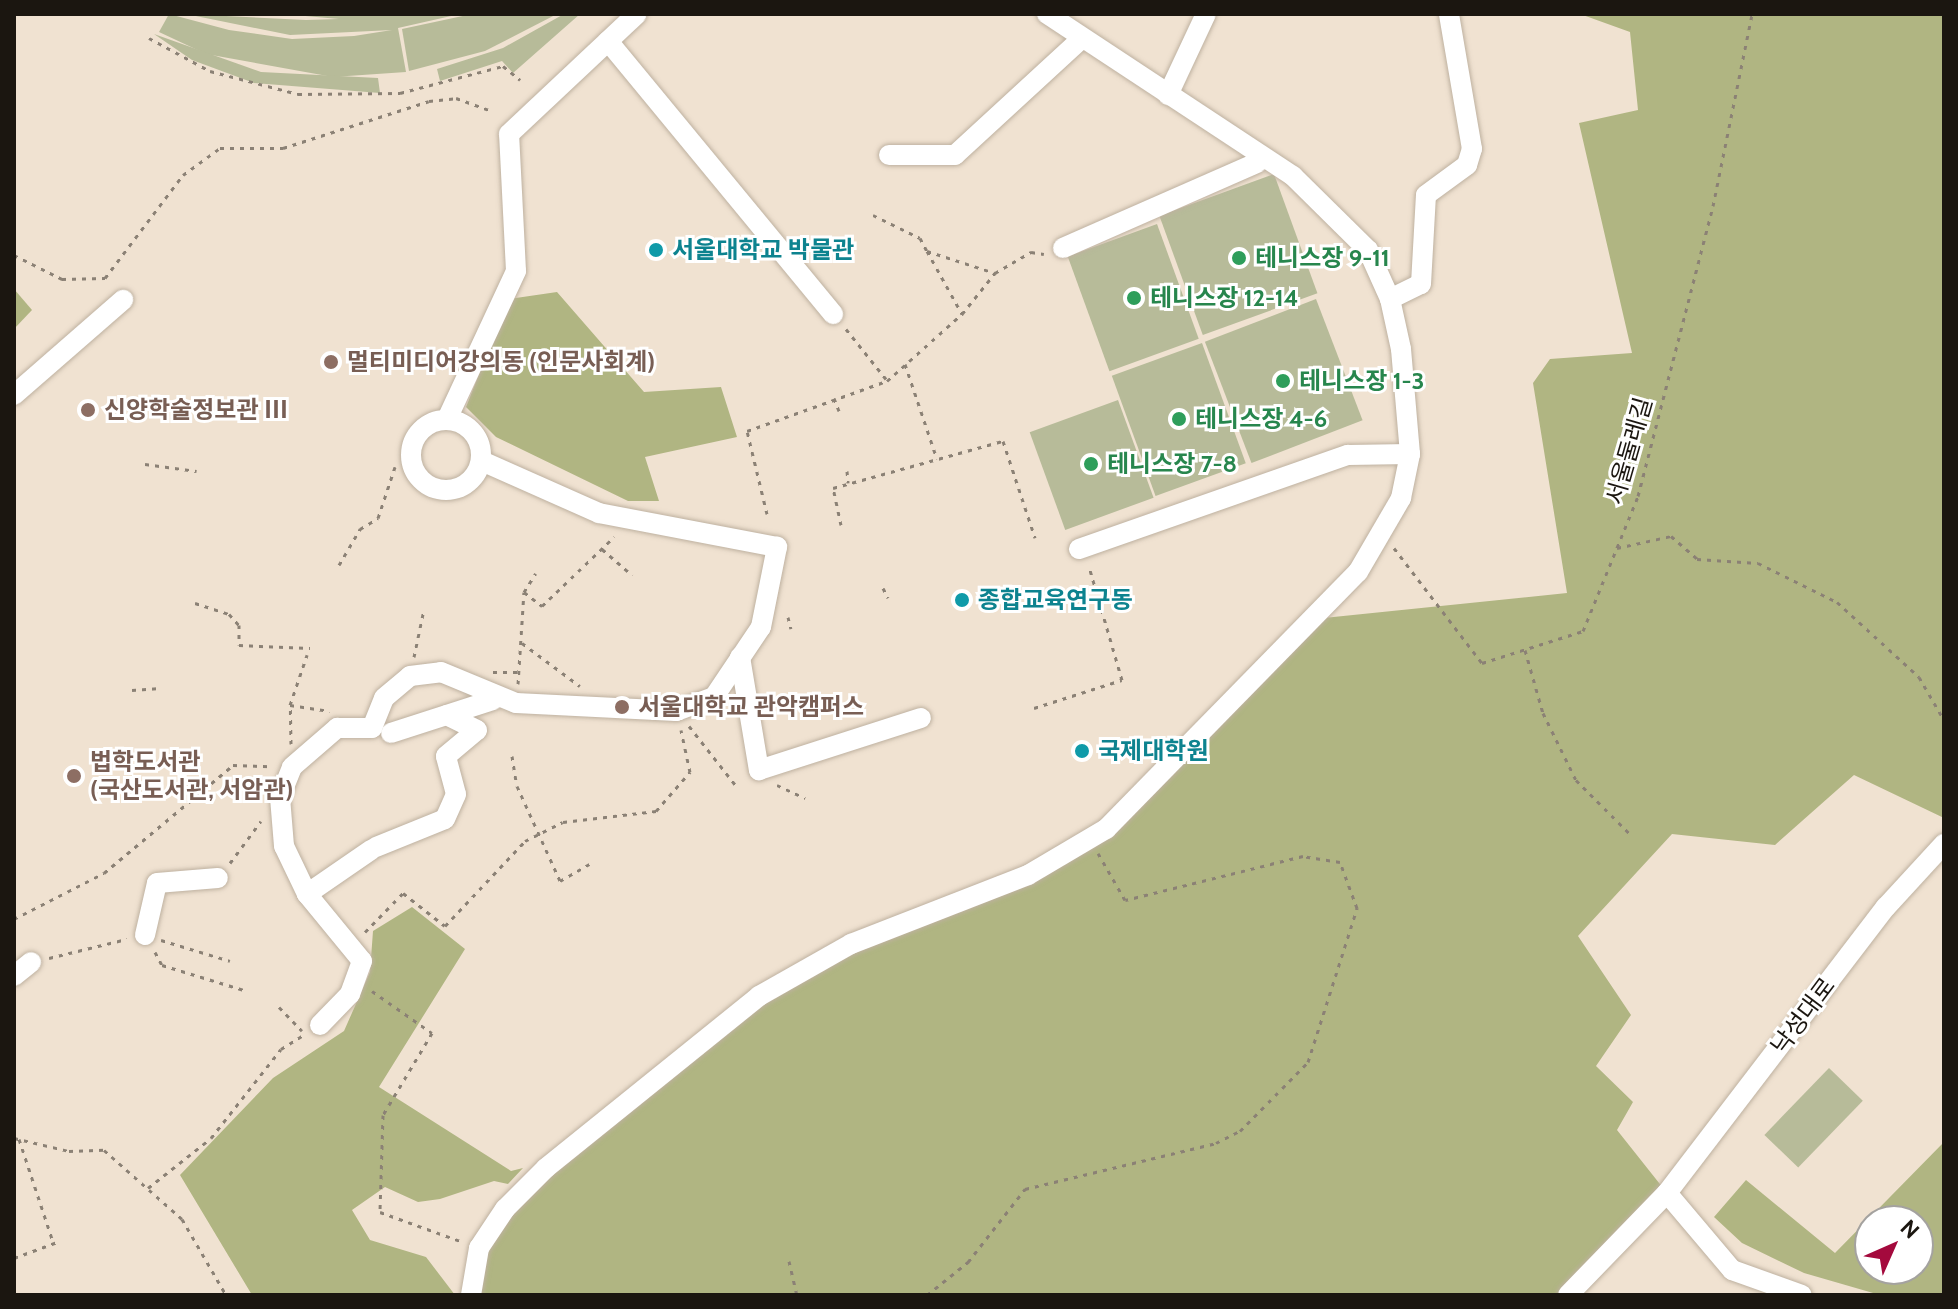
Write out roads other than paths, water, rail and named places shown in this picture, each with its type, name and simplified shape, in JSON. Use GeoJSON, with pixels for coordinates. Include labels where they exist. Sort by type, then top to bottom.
{"type":"FeatureCollection","features":[{"type":"Feature","properties":{"kind":"street"},"geometry":{"type":"LineString","coordinates":[[484,462],[458,490],[418,476],[412,445],[427,424],[448,417],[516,271],[509,134],[637,14]]}},
{"type":"Feature","properties":{"kind":"street"},"geometry":{"type":"LineString","coordinates":[[471,1295],[479,1248],[546,1168],[759,996],[851,944],[1028,875],[1090,840],[1145,795],[1283,652],[1384,535],[1410,454],[1390,299],[1368,250],[1339,215],[1047,14]]}},
{"type":"Feature","properties":{"kind":"street"},"geometry":{"type":"LineString","coordinates":[[1168,95],[1206,14]]}},
{"type":"Feature","properties":{"kind":"street"},"geometry":{"type":"LineString","coordinates":[[1390,299],[1421,284],[1426,195],[1467,165],[1472,149],[1449,14]]}},
{"type":"Feature","properties":{"kind":"street"},"geometry":{"type":"LineString","coordinates":[[889,155],[955,155],[1081,39]]}},
{"type":"Feature","properties":{"kind":"street"},"geometry":{"type":"LineString","coordinates":[[608,41],[833,314]]}},
{"type":"Feature","properties":{"kind":"street"},"geometry":{"type":"LineString","coordinates":[[1063,248],[1257,163]]}},
{"type":"Feature","properties":{"kind":"street"},"geometry":{"type":"LineString","coordinates":[[14,395],[123,300]]}},
{"type":"Feature","properties":{"kind":"street"},"geometry":{"type":"LineString","coordinates":[[312,1030],[350,994],[362,961],[307,894],[284,846],[280,797],[292,767],[337,728],[372,728],[384,698],[410,676],[441,672],[493,700],[676,711],[714,697],[761,627],[777,547],[615,516],[484,462],[476,442],[448,417]]}},
{"type":"Feature","properties":{"kind":"street"},"geometry":{"type":"LineString","coordinates":[[1079,549],[1348,455],[1410,454]]}},
{"type":"Feature","properties":{"kind":"street"},"geometry":{"type":"LineString","coordinates":[[740,657],[759,770],[921,718]]}},
{"type":"Feature","properties":{"kind":"street"},"geometry":{"type":"LineString","coordinates":[[391,733],[493,700]]}},
{"type":"Feature","properties":{"kind":"street"},"geometry":{"type":"LineString","coordinates":[[307,894],[373,848],[445,819],[456,794],[446,756],[477,730],[446,715]]}},
{"type":"Feature","properties":{"kind":"street","name":"낙성대로"},"geometry":{"type":"LineString","coordinates":[[1568,1295],[1667,1193],[1886,907],[1944,844]]}},
{"type":"Feature","properties":{"kind":"street"},"geometry":{"type":"LineString","coordinates":[[145,935],[157,883],[218,878]]}},
{"type":"Feature","properties":{"kind":"street"},"geometry":{"type":"LineString","coordinates":[[14,976],[31,962]]}},
{"type":"Feature","properties":{"kind":"street"},"geometry":{"type":"LineString","coordinates":[[1667,1193],[1732,1270],[1763,1295]]}},
{"type":"Feature","properties":{"kind":"street"},"geometry":{"type":"LineString","coordinates":[[1732,1270],[1802,1295]]}},
{"type":"Feature","properties":{"kind":"place","name":"서울대학교 박물관"},"geometry":{"type":"Point","coordinates":[656,250]}},
{"type":"Feature","properties":{"kind":"place","name":"테니스장 9-11"},"geometry":{"type":"Point","coordinates":[1239,258]}},
{"type":"Feature","properties":{"kind":"place","name":"테니스장 12-14"},"geometry":{"type":"Point","coordinates":[1134,298]}},
{"type":"Feature","properties":{"kind":"place","name":"멀티미디어강의동 (인문사회계)"},"geometry":{"type":"Point","coordinates":[331,362]}},
{"type":"Feature","properties":{"kind":"place","name":"테니스장 1-3"},"geometry":{"type":"Point","coordinates":[1283,381]}},
{"type":"Feature","properties":{"kind":"place","name":"신양학술정보관 Ⅲ"},"geometry":{"type":"Point","coordinates":[88,410]}},
{"type":"Feature","properties":{"kind":"place","name":"테니스장 4-6"},"geometry":{"type":"Point","coordinates":[1179,419]}},
{"type":"Feature","properties":{"kind":"place","name":"테니스장 7-8"},"geometry":{"type":"Point","coordinates":[1091,464]}},
{"type":"Feature","properties":{"kind":"place","name":"종합교육연구동"},"geometry":{"type":"Point","coordinates":[962,600]}},
{"type":"Feature","properties":{"kind":"place","name":"서울대학교 관악캠퍼스"},"geometry":{"type":"Point","coordinates":[622,707]}},
{"type":"Feature","properties":{"kind":"place","name":"국제대학원"},"geometry":{"type":"Point","coordinates":[1082,751]}},
{"type":"Feature","properties":{"kind":"place","name":"법학도서관 (국산도서관, 서암관)"},"geometry":{"type":"Point","coordinates":[74,776]}}]}
